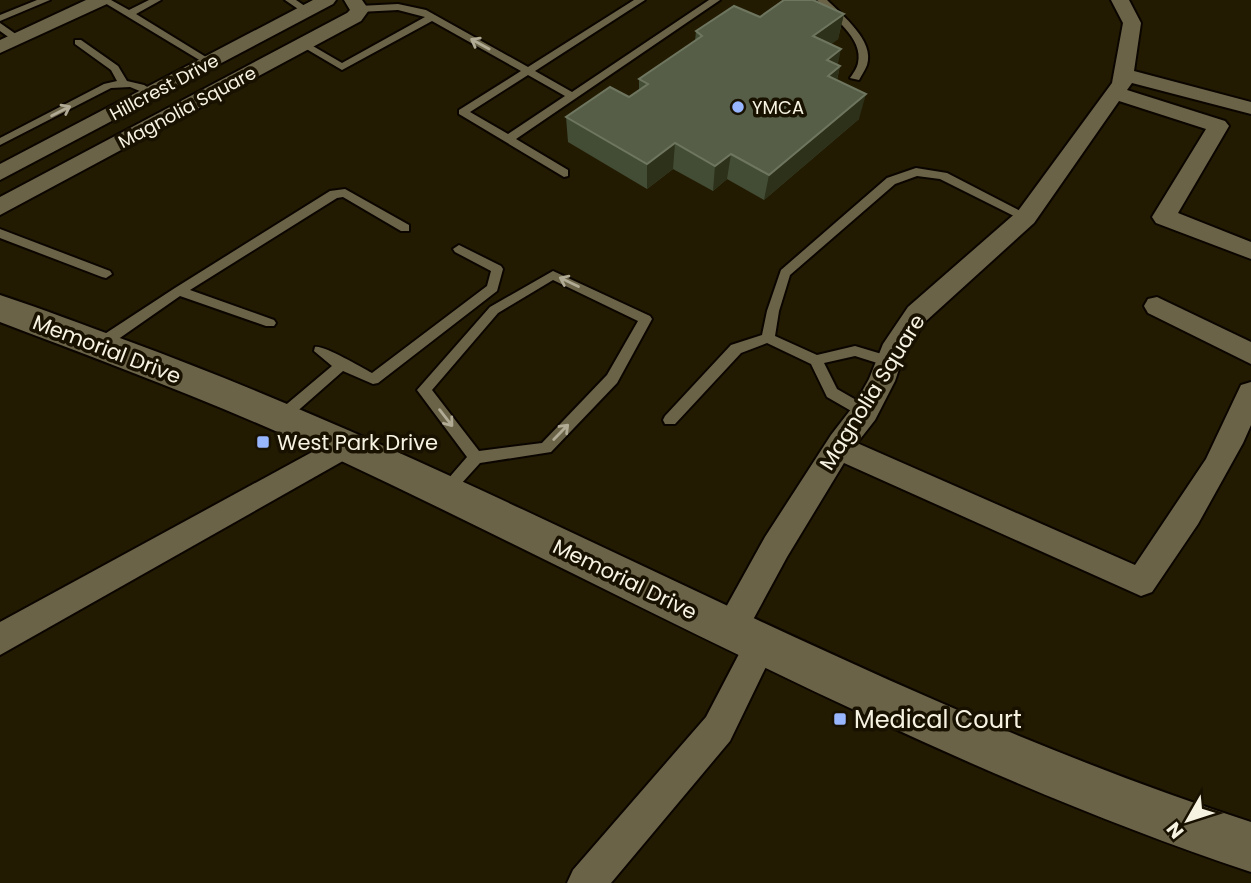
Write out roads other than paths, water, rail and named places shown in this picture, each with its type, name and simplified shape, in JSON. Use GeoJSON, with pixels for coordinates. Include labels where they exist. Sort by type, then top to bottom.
{"type":"FeatureCollection","features":[{"type":"Feature","properties":{"kind":"main road","name":"Memorial Drive"},"geometry":{"type":"LineString","coordinates":[[0,308],[347,445],[746,636],[1051,775],[1183,825],[1251,847]]}},
{"type":"Feature","properties":{"kind":"street"},"geometry":{"type":"LineString","coordinates":[[8,43],[103,0]]}},
{"type":"Feature","properties":{"kind":"street","name":"Hillcrest Drive"},"geometry":{"type":"LineString","coordinates":[[0,173],[209,62],[298,5],[327,0]]}},
{"type":"Feature","properties":{"kind":"street","name":"Magnolia Square"},"geometry":{"type":"LineString","coordinates":[[746,636],[776,547],[838,448],[865,412],[890,362],[892,351],[917,314],[1027,217],[1119,83],[1132,23],[1120,0]]}},
{"type":"Feature","properties":{"kind":"street","name":"Magnolia Square"},"geometry":{"type":"LineString","coordinates":[[0,207],[354,17],[356,4]]}},
{"type":"Feature","properties":{"kind":"street"},"geometry":{"type":"LineString","coordinates":[[1119,83],[1251,108]]}},
{"type":"Feature","properties":{"kind":"street"},"geometry":{"type":"LineString","coordinates":[[1119,83],[1218,126],[1164,217],[1251,251]]}},
{"type":"Feature","properties":{"kind":"street"},"geometry":{"type":"LineString","coordinates":[[1157,306],[1251,354]]}},
{"type":"Feature","properties":{"kind":"street"},"geometry":{"type":"LineString","coordinates":[[838,448],[1141,582],[1163,552],[1235,435],[1251,393]]}},
{"type":"Feature","properties":{"kind":"street"},"geometry":{"type":"LineString","coordinates":[[0,639],[347,445]]}},
{"type":"Feature","properties":{"kind":"street"},"geometry":{"type":"LineString","coordinates":[[586,883],[718,729],[746,636]]}},
{"type":"Feature","properties":{"kind":"lane"},"geometry":{"type":"LineString","coordinates":[[0,18],[45,0]]}},
{"type":"Feature","properties":{"kind":"lane"},"geometry":{"type":"LineString","coordinates":[[103,0],[209,62]]}},
{"type":"Feature","properties":{"kind":"lane"},"geometry":{"type":"LineString","coordinates":[[129,14],[156,0]]}},
{"type":"Feature","properties":{"kind":"lane"},"geometry":{"type":"LineString","coordinates":[[564,173],[463,112],[640,0]]}},
{"type":"Feature","properties":{"kind":"lane"},"geometry":{"type":"LineString","coordinates":[[508,139],[715,0]]}},
{"type":"Feature","properties":{"kind":"lane"},"geometry":{"type":"LineString","coordinates":[[822,0],[855,37],[861,49],[863,62],[855,78]]}},
{"type":"Feature","properties":{"kind":"lane"},"geometry":{"type":"LineString","coordinates":[[356,4],[423,12],[572,96]]}},
{"type":"Feature","properties":{"kind":"lane"},"geometry":{"type":"LineString","coordinates":[[303,44],[342,67],[432,18]]}},
{"type":"Feature","properties":{"kind":"lane"},"geometry":{"type":"LineString","coordinates":[[0,26],[8,43]]}},
{"type":"Feature","properties":{"kind":"lane"},"geometry":{"type":"LineString","coordinates":[[78,42],[115,68],[122,82]]}},
{"type":"Feature","properties":{"kind":"lane"},"geometry":{"type":"LineString","coordinates":[[0,142],[108,86],[122,82],[135,84],[152,93]]}},
{"type":"Feature","properties":{"kind":"lane"},"geometry":{"type":"LineString","coordinates":[[768,338],[785,273],[891,181],[916,172],[943,176],[1027,217]]}},
{"type":"Feature","properties":{"kind":"lane"},"geometry":{"type":"LineString","coordinates":[[99,345],[178,291],[334,194],[345,193],[405,228]]}},
{"type":"Feature","properties":{"kind":"lane"},"geometry":{"type":"LineString","coordinates":[[0,233],[106,274]]}},
{"type":"Feature","properties":{"kind":"lane"},"geometry":{"type":"LineString","coordinates":[[320,351],[342,365],[373,379],[493,288],[497,269],[459,249]]}},
{"type":"Feature","properties":{"kind":"lane"},"geometry":{"type":"LineString","coordinates":[[445,492],[476,457],[546,448],[612,379],[646,319],[554,275],[494,310],[424,390],[476,457]]}},
{"type":"Feature","properties":{"kind":"lane"},"geometry":{"type":"LineString","coordinates":[[178,291],[270,323]]}},
{"type":"Feature","properties":{"kind":"lane"},"geometry":{"type":"LineString","coordinates":[[670,421],[736,349],[768,338],[816,360],[855,351],[890,362]]}},
{"type":"Feature","properties":{"kind":"lane"},"geometry":{"type":"LineString","coordinates":[[816,360],[832,393],[865,412]]}},
{"type":"Feature","properties":{"kind":"lane"},"geometry":{"type":"LineString","coordinates":[[280,418],[342,365]]}},
{"type":"Feature","properties":{"kind":"place","name":"YMCA"},"geometry":{"type":"Point","coordinates":[738,107]}},
{"type":"Feature","properties":{"kind":"place","name":"West Park Drive"},"geometry":{"type":"Point","coordinates":[263,442]}},
{"type":"Feature","properties":{"kind":"place","name":"Medical Court"},"geometry":{"type":"Point","coordinates":[840,719]}}]}
